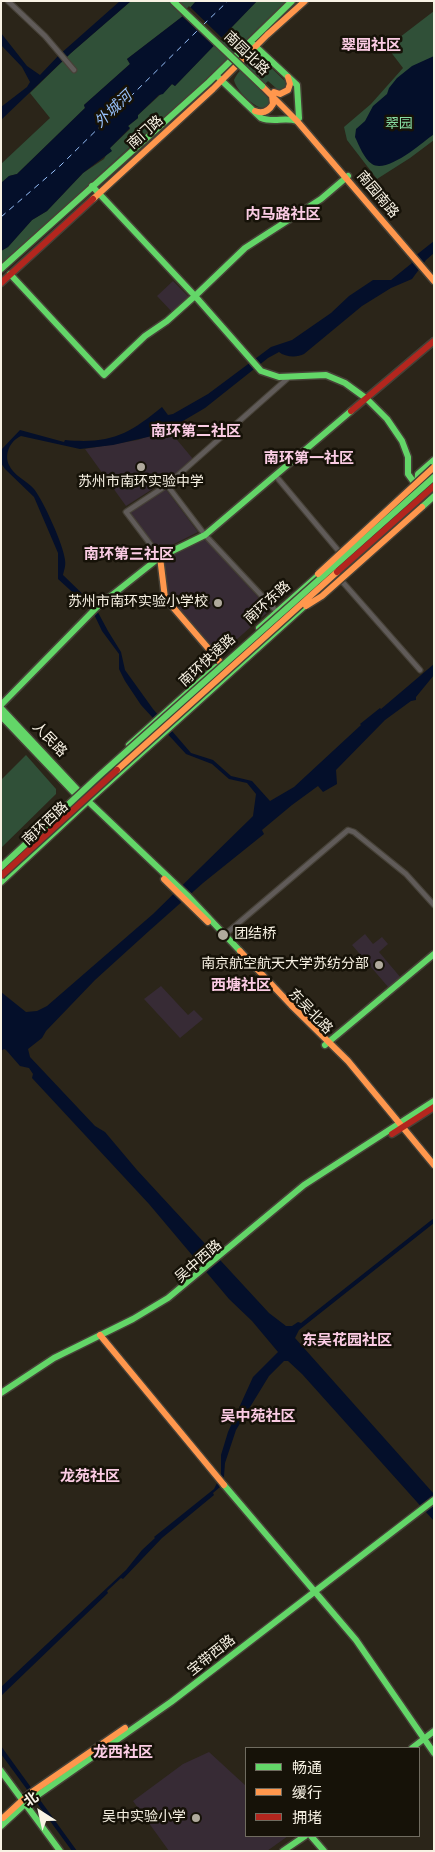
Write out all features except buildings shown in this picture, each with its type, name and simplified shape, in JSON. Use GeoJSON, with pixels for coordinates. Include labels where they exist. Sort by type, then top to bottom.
{"type":"FeatureCollection","features":[{"type":"Feature","properties":{"kind":"main road","name":"南园北路"},"geometry":{"type":"LineString","coordinates":[[173,1],[263,84]]}},
{"type":"Feature","properties":{"kind":"main road","name":"南园北路"},"geometry":{"type":"LineString","coordinates":[[179,1],[300,122]]}},
{"type":"Feature","properties":{"kind":"main road","name":"南门路"},"geometry":{"type":"LineString","coordinates":[[1,269],[216,75],[292,1]]}},
{"type":"Feature","properties":{"kind":"main road","name":"南门路"},"geometry":{"type":"LineString","coordinates":[[1,283],[222,81],[305,1]]}},
{"type":"Feature","properties":{"kind":"main road"},"geometry":{"type":"LineString","coordinates":[[216,75],[264,119],[291,119],[300,122],[298,87],[250,41]]}},
{"type":"Feature","properties":{"kind":"main road"},"geometry":{"type":"LineString","coordinates":[[252,109],[260,113],[268,110],[273,103],[272,94],[288,90],[290,83],[286,74]]}},
{"type":"Feature","properties":{"kind":"main road","name":"南园南路"},"geometry":{"type":"LineString","coordinates":[[300,122],[434,281]]}},
{"type":"Feature","properties":{"kind":"main road"},"geometry":{"type":"LineString","coordinates":[[10,274],[104,375],[145,336],[167,321],[195,296],[245,248],[322,199],[347,177]]}},
{"type":"Feature","properties":{"kind":"main road"},"geometry":{"type":"LineString","coordinates":[[92,186],[195,296],[261,371],[272,377],[327,376],[346,384],[380,411],[397,431],[406,452],[408,476],[425,497]]}},
{"type":"Feature","properties":{"kind":"main road","name":"南园南路"},"geometry":{"type":"LineString","coordinates":[[424,267],[434,276]]}},
{"type":"Feature","properties":{"kind":"main road"},"geometry":{"type":"LineString","coordinates":[[1,706],[94,609],[160,557],[205,535],[434,341]]}},
{"type":"Feature","properties":{"kind":"main road"},"geometry":{"type":"LineString","coordinates":[[417,487],[418,474],[434,460]]}},
{"type":"Feature","properties":{"kind":"main road"},"geometry":{"type":"LineString","coordinates":[[283,616],[309,582],[434,466]]}},
{"type":"Feature","properties":{"kind":"main road","name":"南环东路"},"geometry":{"type":"LineString","coordinates":[[87,802],[230,674],[341,554],[434,471]]}},
{"type":"Feature","properties":{"kind":"main road","name":"南环快速路"},"geometry":{"type":"LineString","coordinates":[[1,876],[434,477]]}},
{"type":"Feature","properties":{"kind":"main road","name":"南环东路"},"geometry":{"type":"LineString","coordinates":[[77,791],[221,662],[338,576],[434,488]]}},
{"type":"Feature","properties":{"kind":"main road","name":"南环快速路"},"geometry":{"type":"LineString","coordinates":[[1,867],[100,775],[434,488]]}},
{"type":"Feature","properties":{"kind":"main road"},"geometry":{"type":"LineString","coordinates":[[283,616],[322,596],[434,497]]}},
{"type":"Feature","properties":{"kind":"main road"},"geometry":{"type":"LineString","coordinates":[[374,544],[386,541],[434,497]]}},
{"type":"Feature","properties":{"kind":"main road"},"geometry":{"type":"LineString","coordinates":[[160,557],[165,598],[230,674]]}},
{"type":"Feature","properties":{"kind":"main road","name":"人民路"},"geometry":{"type":"LineString","coordinates":[[1,706],[77,791]]}},
{"type":"Feature","properties":{"kind":"main road","name":"人民路"},"geometry":{"type":"LineString","coordinates":[[1,716],[77,791]]}},
{"type":"Feature","properties":{"kind":"main road","name":"东吴北路"},"geometry":{"type":"LineString","coordinates":[[77,791],[187,898],[327,1044],[399,1127],[434,1172]]}},
{"type":"Feature","properties":{"kind":"main road","name":"南环西路"},"geometry":{"type":"LineString","coordinates":[[1,862],[77,791]]}},
{"type":"Feature","properties":{"kind":"main road","name":"南环西路"},"geometry":{"type":"LineString","coordinates":[[1,882],[87,802]]}},
{"type":"Feature","properties":{"kind":"main road"},"geometry":{"type":"LineString","coordinates":[[327,1044],[434,954]]}},
{"type":"Feature","properties":{"kind":"main road"},"geometry":{"type":"LineString","coordinates":[[399,1127],[434,1101]]}},
{"type":"Feature","properties":{"kind":"main road"},"geometry":{"type":"LineString","coordinates":[[399,1127],[434,1107]]}},
{"type":"Feature","properties":{"kind":"main road","name":"东吴北路"},"geometry":{"type":"LineString","coordinates":[[399,1127],[434,1165]]}},
{"type":"Feature","properties":{"kind":"main road","name":"吴中西路"},"geometry":{"type":"LineString","coordinates":[[1,1398],[56,1361],[160,1304],[203,1272],[304,1185],[399,1127]]}},
{"type":"Feature","properties":{"kind":"main road"},"geometry":{"type":"LineString","coordinates":[[101,1337],[356,1640],[434,1753]]}},
{"type":"Feature","properties":{"kind":"main road","name":"吴中西路"},"geometry":{"type":"LineString","coordinates":[[1,1393],[51,1360],[101,1337]]}},
{"type":"Feature","properties":{"kind":"main road","name":"宝带西路"},"geometry":{"type":"LineString","coordinates":[[419,1509],[434,1494]]}},
{"type":"Feature","properties":{"kind":"main road","name":"宝带西路"},"geometry":{"type":"LineString","coordinates":[[1,1820],[33,1794],[168,1700],[419,1509],[434,1500]]}},
{"type":"Feature","properties":{"kind":"main road"},"geometry":{"type":"LineString","coordinates":[[413,1747],[434,1731]]}},
{"type":"Feature","properties":{"kind":"main road"},"geometry":{"type":"LineString","coordinates":[[1,1771],[54,1851]]}},
{"type":"Feature","properties":{"kind":"main road"},"geometry":{"type":"LineString","coordinates":[[1,1779],[60,1851]]}},
{"type":"Feature","properties":{"kind":"main road","name":"宝带西路"},"geometry":{"type":"LineString","coordinates":[[1,1826],[22,1803]]}},
{"type":"Feature","properties":{"kind":"main road"},"geometry":{"type":"LineString","coordinates":[[283,1851],[304,1837]]}},
{"type":"Feature","properties":{"kind":"main road"},"geometry":{"type":"LineString","coordinates":[[290,1851],[305,1837]]}},
{"type":"Feature","properties":{"kind":"main road"},"geometry":{"type":"LineString","coordinates":[[312,1837],[324,1851]]}},
{"type":"Feature","properties":{"kind":"street"},"geometry":{"type":"LineString","coordinates":[[8,1],[45,36],[74,70]]}},
{"type":"Feature","properties":{"kind":"street"},"geometry":{"type":"LineString","coordinates":[[160,557],[126,512],[167,485],[288,378]]}},
{"type":"Feature","properties":{"kind":"street"},"geometry":{"type":"LineString","coordinates":[[275,476],[351,565]]}},
{"type":"Feature","properties":{"kind":"street"},"geometry":{"type":"LineString","coordinates":[[167,485],[205,535],[283,616]]}},
{"type":"Feature","properties":{"kind":"street"},"geometry":{"type":"LineString","coordinates":[[338,576],[420,670]]}},
{"type":"Feature","properties":{"kind":"street"},"geometry":{"type":"LineString","coordinates":[[224,936],[348,830],[354,832],[406,874],[434,905]]}},
{"type":"Feature","properties":{"kind":"shaded area"},"geometry":{"type":"Polygon","coordinates":[[[173,281],[188,296],[188,299],[173,313],[157,296],[173,281]]]}},
{"type":"Feature","properties":{"kind":"shaded area","name":"苏州市南环实验中学"},"geometry":{"type":"Polygon","coordinates":[[[168,429],[193,459],[176,474],[126,506],[85,449],[138,440],[168,429]]]}},
{"type":"Feature","properties":{"kind":"shaded area"},"geometry":{"type":"Polygon","coordinates":[[[165,488],[198,532],[160,551],[156,551],[129,512],[165,488]]]}},
{"type":"Feature","properties":{"kind":"shaded area","name":"苏州市南环实验小学校"},"geometry":{"type":"Polygon","coordinates":[[[201,540],[206,540],[270,610],[218,656],[166,595],[163,558],[201,540]]]}},
{"type":"Feature","properties":{"kind":"shaded area","name":"南京航空航天大学苏纺分部"},"geometry":{"type":"Polygon","coordinates":[[[365,934],[373,944],[382,937],[388,944],[379,952],[401,978],[389,988],[352,945],[365,934]]]}},
{"type":"Feature","properties":{"kind":"shaded area"},"geometry":{"type":"Polygon","coordinates":[[[161,986],[188,1015],[194,1010],[203,1019],[180,1038],[144,999],[161,986]]]}},
{"type":"Feature","properties":{"kind":"shaded area","name":"吴中实验小学"},"geometry":{"type":"Polygon","coordinates":[[[209,1752],[245,1785],[245,1837],[287,1837],[267,1851],[169,1851],[133,1801],[183,1764],[209,1752]]]}},
{"type":"Feature","properties":{"kind":"green space"},"geometry":{"type":"Polygon","coordinates":[[[131,1],[196,1],[183,16],[127,59],[130,64],[84,105],[85,108],[17,174],[9,176],[1,183],[1,164],[50,118],[30,93],[71,53],[131,1]]]}},
{"type":"Feature","properties":{"kind":"green space"},"geometry":{"type":"Polygon","coordinates":[[[257,1],[286,1],[189,96],[134,143],[1,266],[1,251],[8,247],[32,220],[47,211],[83,173],[104,159],[110,148],[130,129],[128,126],[138,118],[138,115],[172,84],[175,86],[257,1]]]}},
{"type":"Feature","properties":{"kind":"green space","name":"翠园"},"geometry":{"type":"Polygon","coordinates":[[[434,11],[434,140],[377,179],[347,140],[344,127],[371,104],[403,68],[387,47],[434,11]]]}},
{"type":"Feature","properties":{"kind":"green space"},"geometry":{"type":"Polygon","coordinates":[[[258,58],[262,59],[286,82],[285,87],[281,90],[268,81],[260,89],[269,99],[269,105],[263,108],[255,105],[246,97],[234,80],[244,67],[258,58]]]}},
{"type":"Feature","properties":{"kind":"green space"},"geometry":{"type":"Polygon","coordinates":[[[26,755],[56,789],[56,794],[1,848],[1,780],[26,755]]]}},
{"type":"Feature","properties":{"kind":"water"},"geometry":{"type":"Polygon","coordinates":[[[120,1],[131,1],[71,53],[1,120],[1,107],[27,87],[30,82],[22,67],[1,45],[1,33],[27,66],[40,75],[59,55],[120,1]]]}},
{"type":"Feature","properties":{"kind":"water","name":"外城河"},"geometry":{"type":"Polygon","coordinates":[[[196,1],[257,1],[175,86],[172,84],[138,115],[138,118],[128,126],[130,128],[110,148],[112,151],[83,173],[47,211],[32,220],[8,247],[1,251],[1,183],[9,176],[17,174],[85,108],[84,105],[130,64],[127,59],[183,16],[196,1]]]}},
{"type":"Feature","properties":{"kind":"water","name":"翠园"},"geometry":{"type":"Polygon","coordinates":[[[434,56],[434,134],[395,161],[386,165],[378,166],[372,164],[364,155],[355,137],[356,129],[365,121],[373,106],[387,94],[397,78],[412,66],[434,56]]]}},
{"type":"Feature","properties":{"kind":"water"},"geometry":{"type":"Polygon","coordinates":[[[434,241],[434,253],[426,260],[412,279],[391,288],[362,306],[304,354],[291,356],[279,352],[268,358],[205,408],[166,431],[113,445],[80,449],[21,436],[11,444],[7,457],[11,469],[34,489],[48,513],[64,553],[63,575],[94,605],[121,652],[125,670],[153,709],[191,753],[213,760],[231,776],[252,781],[270,801],[294,787],[360,724],[381,709],[434,664],[434,675],[416,697],[416,700],[411,701],[385,720],[336,770],[337,784],[323,792],[318,786],[262,830],[264,834],[203,883],[95,980],[46,1031],[42,1038],[28,1049],[30,1057],[95,1126],[105,1132],[137,1170],[269,1313],[286,1326],[292,1326],[298,1322],[301,1323],[434,1218],[434,1223],[299,1330],[295,1338],[434,1494],[434,1521],[302,1374],[288,1361],[284,1361],[269,1376],[236,1430],[225,1463],[224,1476],[220,1487],[213,1493],[214,1495],[162,1538],[123,1579],[121,1578],[107,1591],[108,1593],[1,1696],[1,1687],[126,1570],[154,1537],[214,1489],[221,1475],[221,1455],[228,1432],[253,1377],[278,1352],[252,1321],[229,1299],[149,1204],[32,1078],[33,1074],[29,1068],[20,1066],[6,1050],[1,1051],[1,992],[26,1012],[37,1011],[47,1006],[153,914],[253,816],[256,794],[247,783],[229,779],[212,764],[186,754],[141,705],[119,669],[119,654],[102,631],[92,610],[58,579],[58,553],[34,497],[5,469],[1,463],[1,450],[20,430],[64,442],[65,440],[107,439],[118,436],[139,425],[162,407],[168,415],[173,414],[208,394],[271,347],[292,340],[331,313],[349,296],[373,280],[391,280],[412,263],[410,260],[434,241]]]}},
{"type":"Feature","properties":{"kind":"water"},"geometry":{"type":"Polygon","coordinates":[[[1,1746],[77,1851],[72,1851],[1,1754],[1,1746]]]}},
{"type":"Feature","properties":{"kind":"pier"},"geometry":{"type":"Polygon","coordinates":[[[189,6],[223,39],[215,47],[181,15],[189,6]]]}},
{"type":"Feature","properties":{"kind":"ferry route"},"geometry":{"type":"LineString","coordinates":[[203,25],[228,1]]}},
{"type":"Feature","properties":{"kind":"ferry route"},"geometry":{"type":"LineString","coordinates":[[1,217],[61,165],[198,30]]}},
{"type":"Feature","properties":{"kind":"traffic: fast"},"geometry":{"type":"LineString","coordinates":[[173,1],[262,86]]}},
{"type":"Feature","properties":{"kind":"traffic: fast"},"geometry":{"type":"LineString","coordinates":[[1,269],[209,82],[292,1]]}},
{"type":"Feature","properties":{"kind":"traffic: fast"},"geometry":{"type":"LineString","coordinates":[[254,45],[297,85],[299,118]]}},
{"type":"Feature","properties":{"kind":"traffic: fast"},"geometry":{"type":"LineString","coordinates":[[219,78],[261,118],[297,121]]}},
{"type":"Feature","properties":{"kind":"traffic: fast"},"geometry":{"type":"LineString","coordinates":[[10,274],[104,375],[145,336],[167,321],[195,296],[245,248],[321,199],[348,176]]}},
{"type":"Feature","properties":{"kind":"traffic: fast"},"geometry":{"type":"LineString","coordinates":[[92,186],[195,296],[261,371],[279,377],[326,375],[345,383],[367,399],[387,419],[402,441],[408,457],[408,474],[418,488]]}},
{"type":"Feature","properties":{"kind":"traffic: fast"},"geometry":{"type":"LineString","coordinates":[[1,705],[97,607],[160,557],[205,535],[351,411]]}},
{"type":"Feature","properties":{"kind":"traffic: fast"},"geometry":{"type":"LineString","coordinates":[[417,487],[418,474],[434,460]]}},
{"type":"Feature","properties":{"kind":"traffic: fast"},"geometry":{"type":"LineString","coordinates":[[1,867],[100,775],[434,477]]}},
{"type":"Feature","properties":{"kind":"traffic: fast"},"geometry":{"type":"LineString","coordinates":[[422,507],[434,496]]}},
{"type":"Feature","properties":{"kind":"traffic: fast"},"geometry":{"type":"LineString","coordinates":[[1,882],[349,566]]}},
{"type":"Feature","properties":{"kind":"traffic: fast"},"geometry":{"type":"LineString","coordinates":[[259,628],[322,572]]}},
{"type":"Feature","properties":{"kind":"traffic: fast"},"geometry":{"type":"LineString","coordinates":[[129,745],[216,667]]}},
{"type":"Feature","properties":{"kind":"traffic: fast"},"geometry":{"type":"LineString","coordinates":[[1,708],[88,801],[189,897],[240,951]]}},
{"type":"Feature","properties":{"kind":"traffic: fast"},"geometry":{"type":"LineString","coordinates":[[1,716],[80,799]]}},
{"type":"Feature","properties":{"kind":"traffic: fast"},"geometry":{"type":"LineString","coordinates":[[325,1045],[434,954]]}},
{"type":"Feature","properties":{"kind":"traffic: fast"},"geometry":{"type":"LineString","coordinates":[[1,1393],[54,1358],[133,1319],[168,1298],[304,1185],[434,1101]]}},
{"type":"Feature","properties":{"kind":"traffic: fast"},"geometry":{"type":"LineString","coordinates":[[224,1485],[356,1640],[434,1753]]}},
{"type":"Feature","properties":{"kind":"traffic: fast"},"geometry":{"type":"LineString","coordinates":[[1,1826],[25,1804],[171,1702],[434,1500]]}},
{"type":"Feature","properties":{"kind":"traffic: fast"},"geometry":{"type":"LineString","coordinates":[[413,1747],[434,1731]]}},
{"type":"Feature","properties":{"kind":"traffic: fast"},"geometry":{"type":"LineString","coordinates":[[1,1771],[60,1851]]}},
{"type":"Feature","properties":{"kind":"traffic: fast"},"geometry":{"type":"LineString","coordinates":[[283,1851],[304,1837]]}},
{"type":"Feature","properties":{"kind":"traffic: fast"},"geometry":{"type":"LineString","coordinates":[[312,1837],[324,1851]]}},
{"type":"Feature","properties":{"kind":"traffic: slow"},"geometry":{"type":"LineString","coordinates":[[93,199],[213,89],[267,35],[305,1]]}},
{"type":"Feature","properties":{"kind":"traffic: slow"},"geometry":{"type":"LineString","coordinates":[[274,92],[280,94],[288,90],[290,84],[288,77]]}},
{"type":"Feature","properties":{"kind":"traffic: slow"},"geometry":{"type":"LineString","coordinates":[[262,86],[297,121],[434,281]]}},
{"type":"Feature","properties":{"kind":"traffic: slow"},"geometry":{"type":"LineString","coordinates":[[255,111],[263,112],[270,108],[273,104],[272,96]]}},
{"type":"Feature","properties":{"kind":"traffic: slow"},"geometry":{"type":"LineString","coordinates":[[318,574],[434,467]]}},
{"type":"Feature","properties":{"kind":"traffic: slow"},"geometry":{"type":"LineString","coordinates":[[306,606],[322,596],[422,507]]}},
{"type":"Feature","properties":{"kind":"traffic: slow"},"geometry":{"type":"LineString","coordinates":[[160,557],[165,598],[226,669]]}},
{"type":"Feature","properties":{"kind":"traffic: slow"},"geometry":{"type":"LineString","coordinates":[[117,770],[337,572]]}},
{"type":"Feature","properties":{"kind":"traffic: slow"},"geometry":{"type":"LineString","coordinates":[[164,879],[208,922]]}},
{"type":"Feature","properties":{"kind":"traffic: slow"},"geometry":{"type":"LineString","coordinates":[[240,951],[348,1061],[434,1165]]}},
{"type":"Feature","properties":{"kind":"traffic: slow"},"geometry":{"type":"LineString","coordinates":[[100,1335],[224,1485]]}},
{"type":"Feature","properties":{"kind":"traffic: slow"},"geometry":{"type":"LineString","coordinates":[[3,1818],[29,1794],[125,1728]]}},
{"type":"Feature","properties":{"kind":"traffic: jam"},"geometry":{"type":"LineString","coordinates":[[1,283],[93,199]]}},
{"type":"Feature","properties":{"kind":"traffic: jam"},"geometry":{"type":"LineString","coordinates":[[351,411],[434,341]]}},
{"type":"Feature","properties":{"kind":"traffic: jam"},"geometry":{"type":"LineString","coordinates":[[337,572],[434,486]]}},
{"type":"Feature","properties":{"kind":"traffic: jam"},"geometry":{"type":"LineString","coordinates":[[1,876],[117,770]]}},
{"type":"Feature","properties":{"kind":"traffic: jam"},"geometry":{"type":"LineString","coordinates":[[392,1134],[434,1107]]}},
{"type":"Feature","properties":{"kind":"place","name":"苏州市南环实验中学"},"geometry":{"type":"Point","coordinates":[141,467]}},
{"type":"Feature","properties":{"kind":"place","name":"苏州市南环实验小学校"},"geometry":{"type":"Point","coordinates":[218,603]}},
{"type":"Feature","properties":{"kind":"place","name":"团结桥"},"geometry":{"type":"Point","coordinates":[223,935]}},
{"type":"Feature","properties":{"kind":"place","name":"南京航空航天大学苏纺分部"},"geometry":{"type":"Point","coordinates":[379,965]}},
{"type":"Feature","properties":{"kind":"place","name":"吴中实验小学"},"geometry":{"type":"Point","coordinates":[196,1818]}},
{"type":"Feature","properties":{"kind":"district","name":"翠园社区"},"geometry":{"type":"Point","coordinates":[371,46]}},
{"type":"Feature","properties":{"kind":"district","name":"内马路社区"},"geometry":{"type":"Point","coordinates":[283,215]}},
{"type":"Feature","properties":{"kind":"district","name":"南环第二社区"},"geometry":{"type":"Point","coordinates":[196,432]}},
{"type":"Feature","properties":{"kind":"district","name":"南环第一社区"},"geometry":{"type":"Point","coordinates":[309,459]}},
{"type":"Feature","properties":{"kind":"district","name":"南环第三社区"},"geometry":{"type":"Point","coordinates":[129,555]}},
{"type":"Feature","properties":{"kind":"district","name":"西塘社区"},"geometry":{"type":"Point","coordinates":[241,986]}},
{"type":"Feature","properties":{"kind":"district","name":"东吴花园社区"},"geometry":{"type":"Point","coordinates":[347,1341]}},
{"type":"Feature","properties":{"kind":"district","name":"吴中苑社区"},"geometry":{"type":"Point","coordinates":[258,1417]}},
{"type":"Feature","properties":{"kind":"district","name":"龙苑社区"},"geometry":{"type":"Point","coordinates":[90,1477]}},
{"type":"Feature","properties":{"kind":"district","name":"龙西社区"},"geometry":{"type":"Point","coordinates":[123,1753]}}]}
